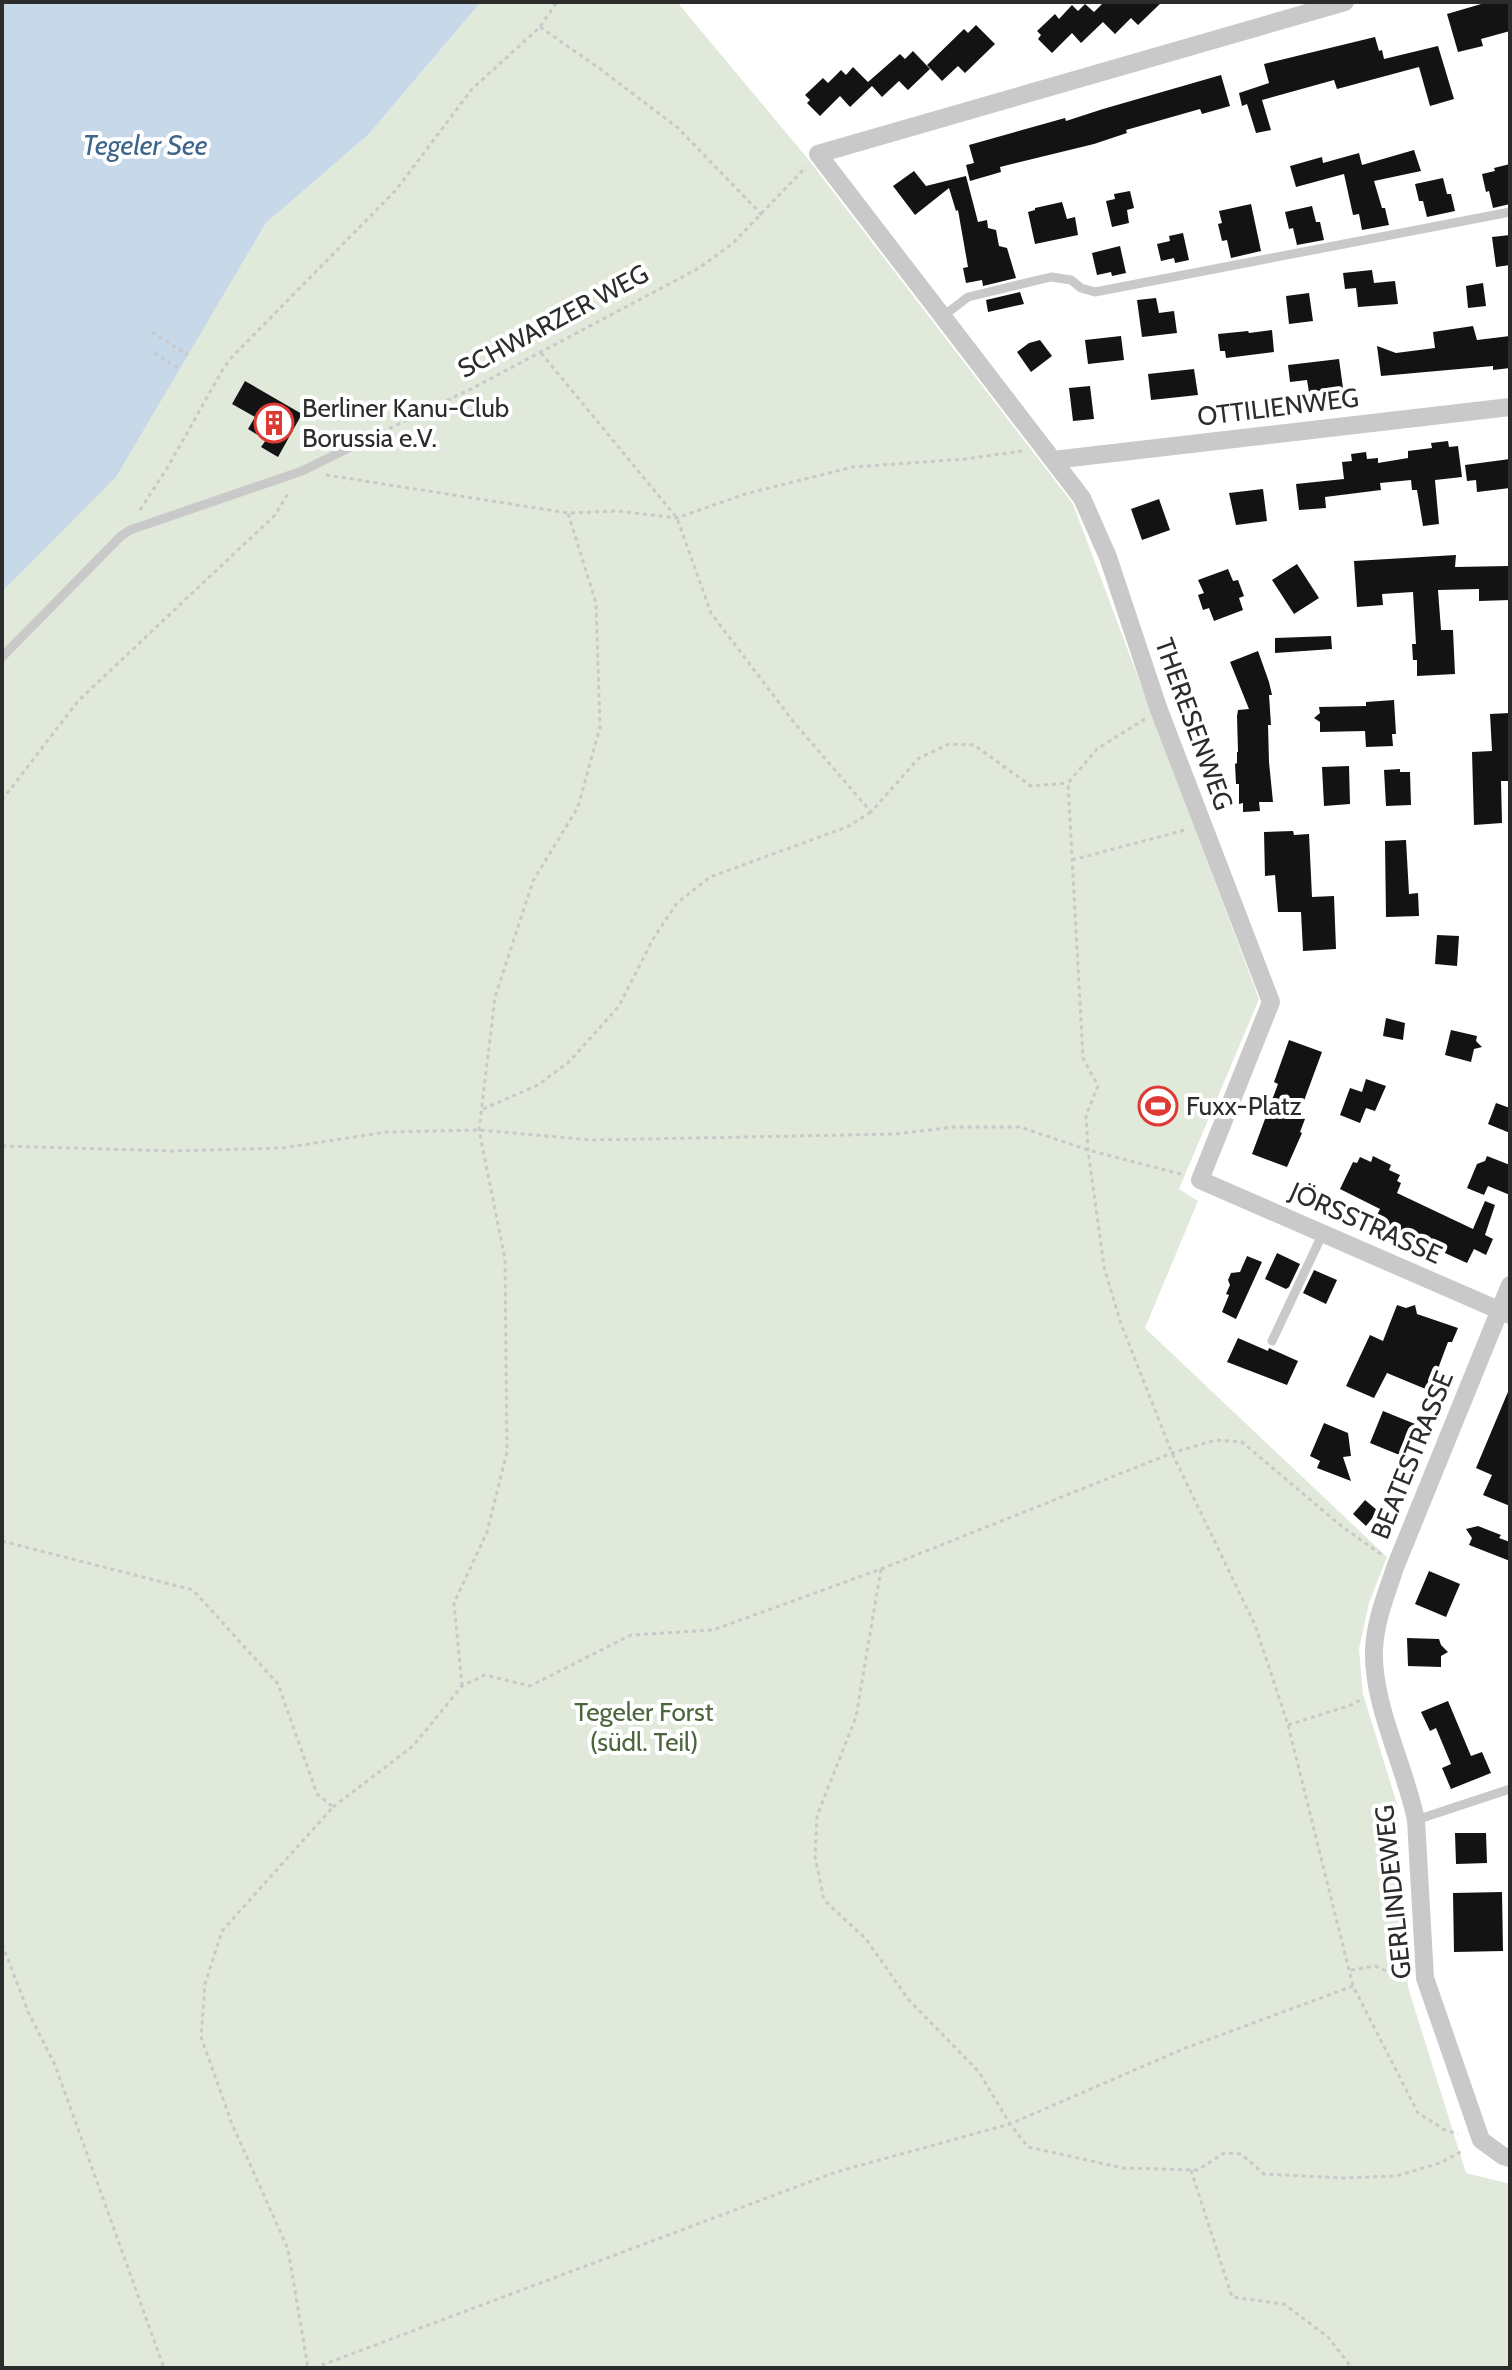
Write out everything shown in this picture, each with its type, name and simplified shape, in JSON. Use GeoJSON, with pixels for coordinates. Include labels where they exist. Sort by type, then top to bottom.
{"type":"FeatureCollection","features":[{"type":"Feature","properties":{"kind":"street"},"geometry":{"type":"LineString","coordinates":[[818,154],[1345,2]]}},
{"type":"Feature","properties":{"kind":"street","name":"THERESENWEG"},"geometry":{"type":"LineString","coordinates":[[818,154],[1082,498],[1108,557],[1159,710],[1271,1002],[1200,1180]]}},
{"type":"Feature","properties":{"kind":"street","name":"OTTILIENWEG"},"geometry":{"type":"LineString","coordinates":[[1053,460],[1510,407]]}},
{"type":"Feature","properties":{"kind":"street","name":"JÖRSSTRASSE"},"geometry":{"type":"LineString","coordinates":[[1200,1180],[1505,1312]]}},
{"type":"Feature","properties":{"kind":"street","name":"BEATESTRASSE"},"geometry":{"type":"LineString","coordinates":[[1374,1649],[1382,1605],[1396,1565],[1505,1312],[1510,1285]]}},
{"type":"Feature","properties":{"kind":"street","name":"GERLINDEWEG"},"geometry":{"type":"LineString","coordinates":[[1374,1649],[1377,1689],[1416,1820],[1425,1978],[1481,2140]]}},
{"type":"Feature","properties":{"kind":"street"},"geometry":{"type":"LineString","coordinates":[[1481,2140],[1510,2158]]}},
{"type":"Feature","properties":{"kind":"lane"},"geometry":{"type":"LineString","coordinates":[[942,317],[968,297],[1051,277],[1071,280],[1081,288],[1095,292],[1510,212]]}},
{"type":"Feature","properties":{"kind":"lane"},"geometry":{"type":"LineString","coordinates":[[2,657],[121,536],[146,523],[302,471],[371,437]]}},
{"type":"Feature","properties":{"kind":"lane"},"geometry":{"type":"LineString","coordinates":[[1272,1341],[1323,1233]]}},
{"type":"Feature","properties":{"kind":"lane"},"geometry":{"type":"LineString","coordinates":[[1416,1820],[1510,1789]]}},
{"type":"Feature","properties":{"kind":"path"},"geometry":{"type":"LineString","coordinates":[[121,536],[161,478],[232,357],[396,190],[472,89],[540,27],[557,2]]}},
{"type":"Feature","properties":{"kind":"path"},"geometry":{"type":"LineString","coordinates":[[540,27],[678,128],[762,215]]}},
{"type":"Feature","properties":{"kind":"path","name":"SCHWARZER WEG"},"geometry":{"type":"LineString","coordinates":[[371,437],[541,353],[699,268],[733,243],[818,154]]}},
{"type":"Feature","properties":{"kind":"path"},"geometry":{"type":"LineString","coordinates":[[152,332],[188,355]]}},
{"type":"Feature","properties":{"kind":"path"},"geometry":{"type":"LineString","coordinates":[[154,353],[180,369]]}},
{"type":"Feature","properties":{"kind":"path"},"geometry":{"type":"LineString","coordinates":[[541,353],[677,518],[711,613],[792,720],[871,812]]}},
{"type":"Feature","properties":{"kind":"path"},"geometry":{"type":"LineString","coordinates":[[2,800],[78,701],[275,515],[302,471],[568,513],[618,511],[677,518],[745,494],[853,467],[965,459],[1024,451],[1053,460]]}},
{"type":"Feature","properties":{"kind":"path"},"geometry":{"type":"LineString","coordinates":[[462,1686],[454,1603],[487,1532],[507,1452],[505,1259],[479,1130],[495,997],[533,881],[578,807],[600,727],[596,603],[568,513]]}},
{"type":"Feature","properties":{"kind":"path"},"geometry":{"type":"LineString","coordinates":[[1159,710],[1097,749],[1068,783],[1083,1058],[1098,1086],[1086,1115],[1104,1267],[1121,1324],[1172,1453],[1255,1625],[1288,1725],[1353,1986],[1418,2113],[1445,2130],[1481,2140]]}},
{"type":"Feature","properties":{"kind":"path"},"geometry":{"type":"LineString","coordinates":[[483,1109],[538,1085],[570,1061],[619,1006],[653,939],[677,903],[710,877],[847,827],[871,812],[919,758],[949,744],[974,745],[1031,786],[1068,783]]}},
{"type":"Feature","properties":{"kind":"path"},"geometry":{"type":"LineString","coordinates":[[1072,860],[1202,825]]}},
{"type":"Feature","properties":{"kind":"path"},"geometry":{"type":"LineString","coordinates":[[2,1146],[173,1151],[282,1148],[387,1132],[479,1130],[592,1140],[896,1134],[954,1127],[1020,1127],[1088,1150],[1200,1180]]}},
{"type":"Feature","properties":{"kind":"path"},"geometry":{"type":"LineString","coordinates":[[308,2368],[288,2249],[232,2124],[201,2037],[205,1984],[222,1931],[333,1807],[413,1746],[462,1686],[485,1675],[530,1686],[631,1635],[713,1630],[881,1569],[1172,1453],[1216,1440],[1242,1442],[1340,1525],[1396,1565]]}},
{"type":"Feature","properties":{"kind":"path"},"geometry":{"type":"LineString","coordinates":[[2,1541],[193,1590],[278,1684],[317,1794],[333,1807]]}},
{"type":"Feature","properties":{"kind":"path"},"geometry":{"type":"LineString","coordinates":[[881,1569],[856,1717],[817,1816],[815,1856],[824,1900],[866,1939],[908,1999],[979,2072],[1010,2124],[1028,2147],[1123,2168],[1198,2170],[1224,2153],[1241,2154],[1264,2174],[1343,2178],[1396,2176],[1440,2163],[1481,2140]]}},
{"type":"Feature","properties":{"kind":"path"},"geometry":{"type":"LineString","coordinates":[[1288,1725],[1351,1705],[1377,1689]]}},
{"type":"Feature","properties":{"kind":"path"},"geometry":{"type":"LineString","coordinates":[[2,1944],[29,2014],[55,2065],[164,2368]]}},
{"type":"Feature","properties":{"kind":"path"},"geometry":{"type":"LineString","coordinates":[[1350,1970],[1375,1966],[1389,1972],[1424,1968]]}},
{"type":"Feature","properties":{"kind":"path"},"geometry":{"type":"LineString","coordinates":[[314,2368],[836,2172],[1010,2124],[1183,2049],[1353,1986]]}},
{"type":"Feature","properties":{"kind":"path"},"geometry":{"type":"LineString","coordinates":[[1191,2170],[1232,2297],[1284,2304],[1328,2337],[1352,2368]]}},
{"type":"Feature","properties":{"kind":"green space","name":"Tegeler Forst (südl. Teil)"},"geometry":{"type":"Polygon","coordinates":[[[481,2],[677,2],[808,159],[1073,504],[1259,999],[1179,1189],[1198,1201],[1145,1328],[1387,1557],[1369,1603],[1359,1649],[1363,1694],[1397,1804],[1408,1987],[1466,2173],[1510,2184],[1510,2368],[2,2368],[2,592],[116,476],[266,223],[368,135],[481,2]]]}},
{"type":"Feature","properties":{"kind":"water","name":"Tegeler See"},"geometry":{"type":"Polygon","coordinates":[[[2,2],[481,2],[368,135],[266,223],[116,477],[2,592],[2,2]]]}},
{"type":"Feature","properties":{"kind":"building"},"geometry":{"type":"Polygon","coordinates":[[[1104,2],[1162,2],[1138,25],[1131,18],[1115,34],[1103,22],[1081,43],[1072,33],[1052,53],[1038,39],[1041,35],[1037,31],[1055,14],[1059,19],[1072,5],[1078,11],[1085,4],[1094,12],[1104,2]]]}},
{"type":"Feature","properties":{"kind":"building"},"geometry":{"type":"Polygon","coordinates":[[[1488,2],[1510,2],[1510,31],[1481,39],[1483,46],[1458,52],[1447,14],[1488,2]]]}},
{"type":"Feature","properties":{"kind":"building"},"geometry":{"type":"Polygon","coordinates":[[[976,25],[995,44],[965,73],[958,66],[942,81],[927,65],[964,29],[968,33],[976,25]]]}},
{"type":"Feature","properties":{"kind":"building"},"geometry":{"type":"Polygon","coordinates":[[[1375,37],[1384,59],[1438,46],[1454,99],[1430,106],[1419,67],[1337,89],[1334,80],[1262,100],[1271,130],[1256,133],[1247,104],[1242,106],[1239,93],[1269,83],[1264,64],[1375,37]]]}},
{"type":"Feature","properties":{"kind":"building"},"geometry":{"type":"Polygon","coordinates":[[[913,51],[930,69],[908,90],[899,81],[882,97],[872,86],[850,107],[840,96],[820,116],[807,103],[810,100],[805,95],[823,78],[828,83],[841,70],[846,75],[853,67],[868,82],[900,54],[905,59],[913,51]]]}},
{"type":"Feature","properties":{"kind":"building"},"geometry":{"type":"Polygon","coordinates":[[[1221,75],[1230,106],[1202,114],[1200,109],[1126,130],[1127,133],[1094,144],[1000,167],[1001,172],[970,181],[966,165],[974,163],[969,145],[1065,118],[1066,121],[1221,75]]]}},
{"type":"Feature","properties":{"kind":"building"},"geometry":{"type":"Polygon","coordinates":[[[1414,150],[1421,171],[1374,181],[1389,225],[1362,230],[1359,214],[1353,215],[1344,174],[1296,187],[1290,166],[1322,157],[1323,163],[1359,153],[1362,165],[1414,150]]]}},
{"type":"Feature","properties":{"kind":"building"},"geometry":{"type":"Polygon","coordinates":[[[1510,164],[1510,204],[1493,208],[1482,174],[1510,164]]]}},
{"type":"Feature","properties":{"kind":"building"},"geometry":{"type":"Polygon","coordinates":[[[914,171],[926,186],[966,176],[978,222],[987,220],[988,228],[996,230],[999,246],[1007,248],[1016,278],[983,286],[982,280],[966,283],[963,268],[968,267],[958,210],[949,188],[915,215],[893,186],[914,171]]]}},
{"type":"Feature","properties":{"kind":"building"},"geometry":{"type":"Polygon","coordinates":[[[1443,178],[1455,211],[1427,217],[1415,184],[1443,178]]]}},
{"type":"Feature","properties":{"kind":"building"},"geometry":{"type":"Polygon","coordinates":[[[1130,191],[1134,208],[1127,210],[1129,223],[1112,227],[1106,201],[1115,199],[1114,194],[1130,191]]]}},
{"type":"Feature","properties":{"kind":"building"},"geometry":{"type":"Polygon","coordinates":[[[1062,202],[1067,219],[1075,217],[1078,235],[1035,244],[1028,212],[1062,202]]]}},
{"type":"Feature","properties":{"kind":"building"},"geometry":{"type":"Polygon","coordinates":[[[1251,204],[1261,251],[1231,258],[1227,240],[1222,241],[1219,211],[1251,204]]]}},
{"type":"Feature","properties":{"kind":"building"},"geometry":{"type":"Polygon","coordinates":[[[1312,206],[1324,240],[1297,245],[1285,212],[1312,206]]]}},
{"type":"Feature","properties":{"kind":"building"},"geometry":{"type":"Polygon","coordinates":[[[1183,233],[1189,260],[1175,263],[1174,258],[1161,261],[1157,244],[1170,241],[1169,236],[1183,233]]]}},
{"type":"Feature","properties":{"kind":"building"},"geometry":{"type":"Polygon","coordinates":[[[1510,235],[1510,265],[1496,267],[1492,237],[1510,235]]]}},
{"type":"Feature","properties":{"kind":"building"},"geometry":{"type":"Polygon","coordinates":[[[1120,246],[1126,273],[1097,275],[1092,253],[1120,246]]]}},
{"type":"Feature","properties":{"kind":"building"},"geometry":{"type":"Polygon","coordinates":[[[1372,270],[1374,283],[1395,281],[1398,304],[1358,307],[1356,288],[1345,289],[1343,273],[1372,270]]]}},
{"type":"Feature","properties":{"kind":"building"},"geometry":{"type":"Polygon","coordinates":[[[1483,283],[1486,306],[1468,308],[1466,286],[1483,283]]]}},
{"type":"Feature","properties":{"kind":"building"},"geometry":{"type":"Polygon","coordinates":[[[1020,292],[1024,304],[988,312],[986,300],[1020,292]]]}},
{"type":"Feature","properties":{"kind":"building"},"geometry":{"type":"Polygon","coordinates":[[[1309,293],[1313,321],[1289,324],[1286,296],[1309,293]]]}},
{"type":"Feature","properties":{"kind":"building"},"geometry":{"type":"Polygon","coordinates":[[[1156,298],[1159,313],[1174,311],[1177,333],[1142,337],[1137,300],[1156,298]]]}},
{"type":"Feature","properties":{"kind":"building"},"geometry":{"type":"Polygon","coordinates":[[[1473,326],[1477,340],[1510,336],[1510,368],[1493,370],[1493,366],[1381,376],[1377,346],[1396,353],[1435,348],[1433,332],[1473,326]]]}},
{"type":"Feature","properties":{"kind":"building"},"geometry":{"type":"Polygon","coordinates":[[[1272,330],[1274,352],[1226,358],[1225,351],[1220,351],[1218,334],[1272,330]]]}},
{"type":"Feature","properties":{"kind":"building"},"geometry":{"type":"Polygon","coordinates":[[[1121,336],[1124,360],[1088,364],[1085,340],[1121,336]]]}},
{"type":"Feature","properties":{"kind":"building"},"geometry":{"type":"Polygon","coordinates":[[[1040,340],[1052,356],[1031,372],[1017,352],[1029,343],[1040,340]]]}},
{"type":"Feature","properties":{"kind":"building"},"geometry":{"type":"Polygon","coordinates":[[[1339,359],[1343,388],[1309,392],[1307,380],[1290,382],[1288,365],[1339,359]]]}},
{"type":"Feature","properties":{"kind":"building"},"geometry":{"type":"Polygon","coordinates":[[[1194,369],[1198,395],[1151,400],[1148,374],[1194,369]]]}},
{"type":"Feature","properties":{"kind":"building","name":"Berliner Kanu-Club Borussia e.V."},"geometry":{"type":"Polygon","coordinates":[[[245,381],[302,414],[278,457],[261,447],[266,440],[248,429],[255,417],[232,404],[245,381]]]}},
{"type":"Feature","properties":{"kind":"building"},"geometry":{"type":"Polygon","coordinates":[[[1090,386],[1094,419],[1073,421],[1069,388],[1090,386]]]}},
{"type":"Feature","properties":{"kind":"building"},"geometry":{"type":"Polygon","coordinates":[[[1448,441],[1449,447],[1458,446],[1462,477],[1435,480],[1439,524],[1423,526],[1417,490],[1412,490],[1411,480],[1380,483],[1381,490],[1325,497],[1326,508],[1299,510],[1296,484],[1344,479],[1342,462],[1352,461],[1351,454],[1366,452],[1367,459],[1378,458],[1378,463],[1408,458],[1408,451],[1432,448],[1431,443],[1448,441]]]}},
{"type":"Feature","properties":{"kind":"building"},"geometry":{"type":"Polygon","coordinates":[[[1510,459],[1510,488],[1477,492],[1476,480],[1467,481],[1465,465],[1510,459]]]}},
{"type":"Feature","properties":{"kind":"building"},"geometry":{"type":"Polygon","coordinates":[[[1263,489],[1267,521],[1236,525],[1229,493],[1263,489]]]}},
{"type":"Feature","properties":{"kind":"building"},"geometry":{"type":"Polygon","coordinates":[[[1159,499],[1170,530],[1142,540],[1131,509],[1159,499]]]}},
{"type":"Feature","properties":{"kind":"building"},"geometry":{"type":"Polygon","coordinates":[[[1456,555],[1455,567],[1510,566],[1510,600],[1479,601],[1479,589],[1438,590],[1441,630],[1453,630],[1455,674],[1417,676],[1417,660],[1413,660],[1412,644],[1416,644],[1413,592],[1382,594],[1383,605],[1357,607],[1354,561],[1456,555]]]}},
{"type":"Feature","properties":{"kind":"building"},"geometry":{"type":"Polygon","coordinates":[[[1297,564],[1319,598],[1294,614],[1272,580],[1297,564]]]}},
{"type":"Feature","properties":{"kind":"building"},"geometry":{"type":"Polygon","coordinates":[[[1228,569],[1233,581],[1238,580],[1244,596],[1239,598],[1243,610],[1214,621],[1209,608],[1203,610],[1198,595],[1204,593],[1198,580],[1228,569]]]}},
{"type":"Feature","properties":{"kind":"building"},"geometry":{"type":"Polygon","coordinates":[[[1331,636],[1332,649],[1275,653],[1275,638],[1331,636]]]}},
{"type":"Feature","properties":{"kind":"building"},"geometry":{"type":"Polygon","coordinates":[[[1258,651],[1272,695],[1269,695],[1271,725],[1268,725],[1273,802],[1259,802],[1260,811],[1243,812],[1243,803],[1239,804],[1239,784],[1236,784],[1237,716],[1238,710],[1249,709],[1230,662],[1258,651]]]}},
{"type":"Feature","properties":{"kind":"building"},"geometry":{"type":"Polygon","coordinates":[[[1394,700],[1396,734],[1392,734],[1393,746],[1366,747],[1365,731],[1320,732],[1320,722],[1314,718],[1320,713],[1319,707],[1366,706],[1366,702],[1394,700]]]}},
{"type":"Feature","properties":{"kind":"building"},"geometry":{"type":"Polygon","coordinates":[[[1510,713],[1510,781],[1501,781],[1502,823],[1474,825],[1472,752],[1492,751],[1490,714],[1510,713]]]}},
{"type":"Feature","properties":{"kind":"building"},"geometry":{"type":"Polygon","coordinates":[[[1349,766],[1350,804],[1324,806],[1322,767],[1349,766]]]}},
{"type":"Feature","properties":{"kind":"building"},"geometry":{"type":"Polygon","coordinates":[[[1400,769],[1400,772],[1410,772],[1411,805],[1386,806],[1384,770],[1400,769]]]}},
{"type":"Feature","properties":{"kind":"building"},"geometry":{"type":"Polygon","coordinates":[[[1293,831],[1294,835],[1309,834],[1312,897],[1334,896],[1336,949],[1303,951],[1301,912],[1278,912],[1275,875],[1265,876],[1264,832],[1293,831]]]}},
{"type":"Feature","properties":{"kind":"building"},"geometry":{"type":"Polygon","coordinates":[[[1406,840],[1409,894],[1418,893],[1419,916],[1386,917],[1385,841],[1406,840]]]}},
{"type":"Feature","properties":{"kind":"building"},"geometry":{"type":"Polygon","coordinates":[[[1437,935],[1459,936],[1457,966],[1435,964],[1437,935]]]}},
{"type":"Feature","properties":{"kind":"building"},"geometry":{"type":"Polygon","coordinates":[[[1386,1018],[1405,1023],[1403,1040],[1383,1036],[1386,1018]]]}},
{"type":"Feature","properties":{"kind":"building"},"geometry":{"type":"Polygon","coordinates":[[[1451,1030],[1477,1036],[1476,1041],[1482,1047],[1474,1049],[1471,1062],[1445,1055],[1451,1030]]]}},
{"type":"Feature","properties":{"kind":"building"},"geometry":{"type":"Polygon","coordinates":[[[1289,1040],[1322,1052],[1298,1117],[1305,1119],[1302,1133],[1287,1167],[1252,1154],[1278,1084],[1274,1082],[1289,1040]]]}},
{"type":"Feature","properties":{"kind":"building"},"geometry":{"type":"Polygon","coordinates":[[[1366,1079],[1386,1086],[1375,1111],[1366,1108],[1360,1123],[1340,1115],[1350,1088],[1362,1092],[1366,1079]]]}},
{"type":"Feature","properties":{"kind":"building"},"geometry":{"type":"Polygon","coordinates":[[[1496,1103],[1510,1108],[1510,1133],[1488,1124],[1496,1103]]]}},
{"type":"Feature","properties":{"kind":"building"},"geometry":{"type":"Polygon","coordinates":[[[1373,1156],[1391,1165],[1389,1170],[1400,1175],[1397,1193],[1473,1229],[1485,1201],[1495,1205],[1485,1235],[1493,1239],[1486,1255],[1474,1249],[1467,1263],[1374,1221],[1380,1209],[1340,1189],[1353,1162],[1357,1163],[1360,1157],[1371,1162],[1373,1156]]]}},
{"type":"Feature","properties":{"kind":"building"},"geometry":{"type":"Polygon","coordinates":[[[1487,1156],[1510,1165],[1510,1195],[1488,1186],[1484,1195],[1467,1188],[1477,1164],[1485,1161],[1487,1156]]]}},
{"type":"Feature","properties":{"kind":"building"},"geometry":{"type":"Polygon","coordinates":[[[1277,1253],[1300,1264],[1286,1289],[1265,1279],[1277,1253]]]}},
{"type":"Feature","properties":{"kind":"building"},"geometry":{"type":"Polygon","coordinates":[[[1247,1256],[1262,1262],[1236,1319],[1222,1312],[1229,1295],[1226,1294],[1231,1273],[1240,1272],[1247,1256]]]}},
{"type":"Feature","properties":{"kind":"building"},"geometry":{"type":"Polygon","coordinates":[[[1314,1270],[1337,1280],[1326,1304],[1303,1293],[1314,1270]]]}},
{"type":"Feature","properties":{"kind":"building"},"geometry":{"type":"Polygon","coordinates":[[[1397,1305],[1406,1308],[1415,1305],[1417,1314],[1458,1328],[1452,1342],[1448,1342],[1439,1366],[1441,1370],[1428,1390],[1387,1373],[1374,1398],[1346,1386],[1370,1335],[1383,1341],[1397,1305]]]}},
{"type":"Feature","properties":{"kind":"building"},"geometry":{"type":"Polygon","coordinates":[[[1238,1338],[1298,1361],[1287,1385],[1227,1362],[1238,1338]]]}},
{"type":"Feature","properties":{"kind":"building"},"geometry":{"type":"Polygon","coordinates":[[[1510,1387],[1510,1506],[1483,1495],[1492,1475],[1476,1468],[1510,1387]]]}},
{"type":"Feature","properties":{"kind":"building"},"geometry":{"type":"Polygon","coordinates":[[[1383,1411],[1415,1424],[1402,1456],[1370,1443],[1383,1411]]]}},
{"type":"Feature","properties":{"kind":"building"},"geometry":{"type":"Polygon","coordinates":[[[1324,1423],[1348,1433],[1351,1456],[1343,1457],[1351,1481],[1317,1468],[1320,1461],[1310,1456],[1324,1423]]]}},
{"type":"Feature","properties":{"kind":"building"},"geometry":{"type":"Polygon","coordinates":[[[1365,1500],[1378,1511],[1366,1526],[1353,1514],[1365,1500]]]}},
{"type":"Feature","properties":{"kind":"building"},"geometry":{"type":"Polygon","coordinates":[[[1478,1526],[1510,1542],[1510,1561],[1469,1545],[1472,1538],[1466,1529],[1478,1526]]]}},
{"type":"Feature","properties":{"kind":"building"},"geometry":{"type":"Polygon","coordinates":[[[1429,1571],[1460,1584],[1446,1617],[1415,1604],[1429,1571]]]}},
{"type":"Feature","properties":{"kind":"building"},"geometry":{"type":"Polygon","coordinates":[[[1407,1638],[1439,1639],[1448,1652],[1441,1656],[1441,1667],[1408,1666],[1407,1638]]]}},
{"type":"Feature","properties":{"kind":"building"},"geometry":{"type":"Polygon","coordinates":[[[1448,1701],[1471,1756],[1482,1752],[1491,1773],[1451,1789],[1442,1768],[1451,1764],[1436,1728],[1430,1731],[1421,1712],[1448,1701]]]}},
{"type":"Feature","properties":{"kind":"building"},"geometry":{"type":"Polygon","coordinates":[[[1455,1833],[1486,1833],[1487,1863],[1456,1864],[1455,1833]]]}},
{"type":"Feature","properties":{"kind":"building"},"geometry":{"type":"Polygon","coordinates":[[[1502,1892],[1503,1951],[1454,1952],[1453,1893],[1502,1892]]]}},
{"type":"Feature","properties":{"kind":"place","name":"Berliner Kanu-Club Borussia e.V."},"geometry":{"type":"Point","coordinates":[274,423]}},
{"type":"Feature","properties":{"kind":"place","name":"Fuxx-Platz"},"geometry":{"type":"Point","coordinates":[1158,1106]}}]}
